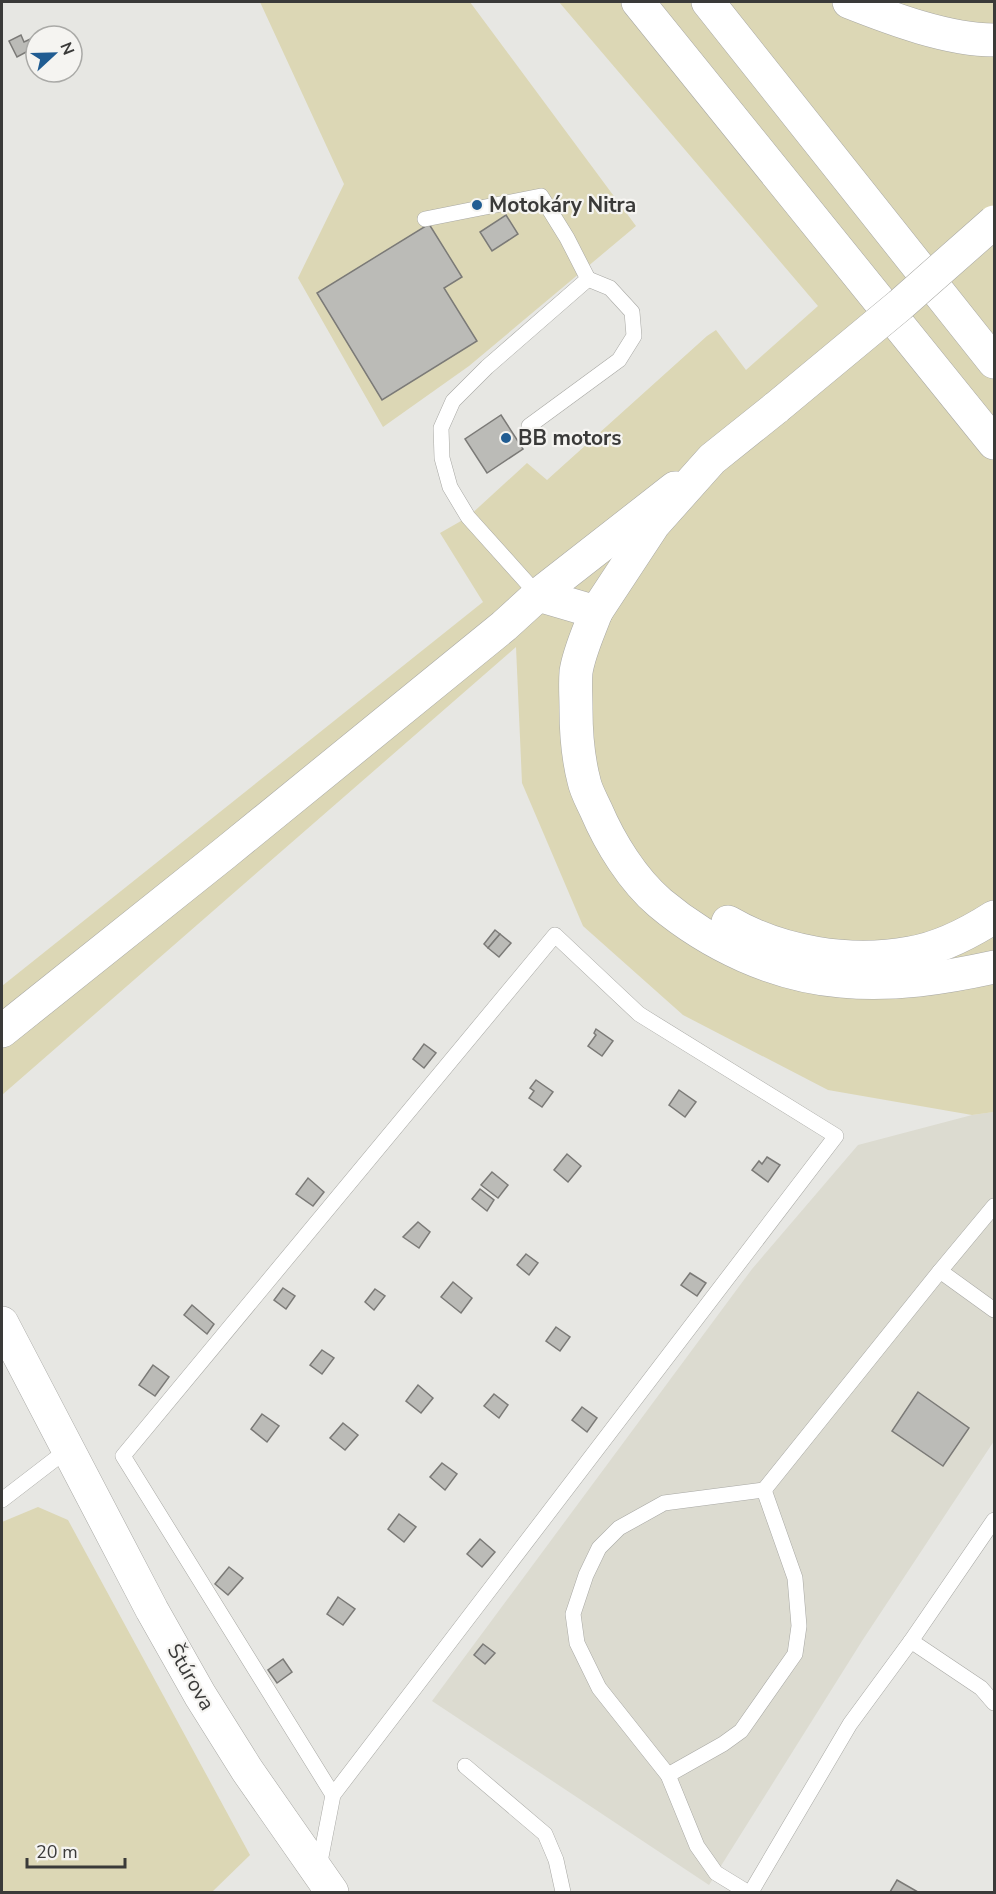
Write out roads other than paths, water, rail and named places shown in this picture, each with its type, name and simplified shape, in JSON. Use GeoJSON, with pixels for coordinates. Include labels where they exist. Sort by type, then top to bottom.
{"type":"FeatureCollection","features":[{"type":"Feature","properties":{"kind":"main road"},"geometry":{"type":"LineString","coordinates":[[638,2],[994,443]]}},
{"type":"Feature","properties":{"kind":"main road"},"geometry":{"type":"LineString","coordinates":[[708,2],[994,362]]}},
{"type":"Feature","properties":{"kind":"main road"},"geometry":{"type":"LineString","coordinates":[[849,2],[936,32],[994,40]]}},
{"type":"Feature","properties":{"kind":"main road"},"geometry":{"type":"LineString","coordinates":[[2,1031],[234,846],[504,626],[538,595],[777,407],[900,305],[994,222]]}},
{"type":"Feature","properties":{"kind":"main road"},"geometry":{"type":"LineString","coordinates":[[712,459],[654,524],[596,612],[576,672],[576,730],[584,783],[603,828],[626,865],[658,902],[693,928],[731,950],[767,965],[813,978],[864,983],[909,981],[957,975],[994,967]]}},
{"type":"Feature","properties":{"kind":"main road"},"geometry":{"type":"LineString","coordinates":[[538,595],[596,612]]}},
{"type":"Feature","properties":{"kind":"main road"},"geometry":{"type":"LineString","coordinates":[[596,612],[597,730],[603,774],[621,817],[644,851],[670,883],[745,932],[794,950],[843,957],[912,953],[968,933],[994,917]]}},
{"type":"Feature","properties":{"kind":"main road","name":"Štúrova"},"geometry":{"type":"LineString","coordinates":[[2,1323],[67,1450],[200,1695],[247,1770],[325,1883]]}},
{"type":"Feature","properties":{"kind":"lane"},"geometry":{"type":"LineString","coordinates":[[425,219],[541,196],[567,238],[588,279],[610,288],[632,312],[634,336],[619,360],[529,426]]}},
{"type":"Feature","properties":{"kind":"lane"},"geometry":{"type":"LineString","coordinates":[[538,595],[468,517],[450,487],[442,458],[441,428],[453,401],[588,279]]}},
{"type":"Feature","properties":{"kind":"lane"},"geometry":{"type":"LineString","coordinates":[[325,1883],[333,1795],[836,1136],[639,1014],[555,935],[123,1456],[333,1795]]}},
{"type":"Feature","properties":{"kind":"lane"},"geometry":{"type":"LineString","coordinates":[[994,1206],[764,1490],[663,1503],[619,1528],[599,1548],[586,1575],[573,1614],[577,1643],[599,1688],[668,1775],[697,1846],[716,1873],[749,1893],[850,1724],[911,1641],[994,1520]]}},
{"type":"Feature","properties":{"kind":"lane"},"geometry":{"type":"LineString","coordinates":[[940,1270],[994,1310]]}},
{"type":"Feature","properties":{"kind":"lane"},"geometry":{"type":"LineString","coordinates":[[2,1500],[67,1450]]}},
{"type":"Feature","properties":{"kind":"lane"},"geometry":{"type":"LineString","coordinates":[[668,1775],[723,1744],[741,1731],[795,1654],[799,1626],[795,1578],[764,1490]]}},
{"type":"Feature","properties":{"kind":"lane"},"geometry":{"type":"LineString","coordinates":[[911,1641],[981,1688],[994,1703]]}},
{"type":"Feature","properties":{"kind":"lane"},"geometry":{"type":"LineString","coordinates":[[465,1766],[545,1834],[556,1860],[563,1893]]}},
{"type":"Feature","properties":{"kind":"place","name":"Motokáry Nitra"},"geometry":{"type":"Point","coordinates":[477,205]}},
{"type":"Feature","properties":{"kind":"place","name":"BB motors"},"geometry":{"type":"Point","coordinates":[506,438]}}]}
